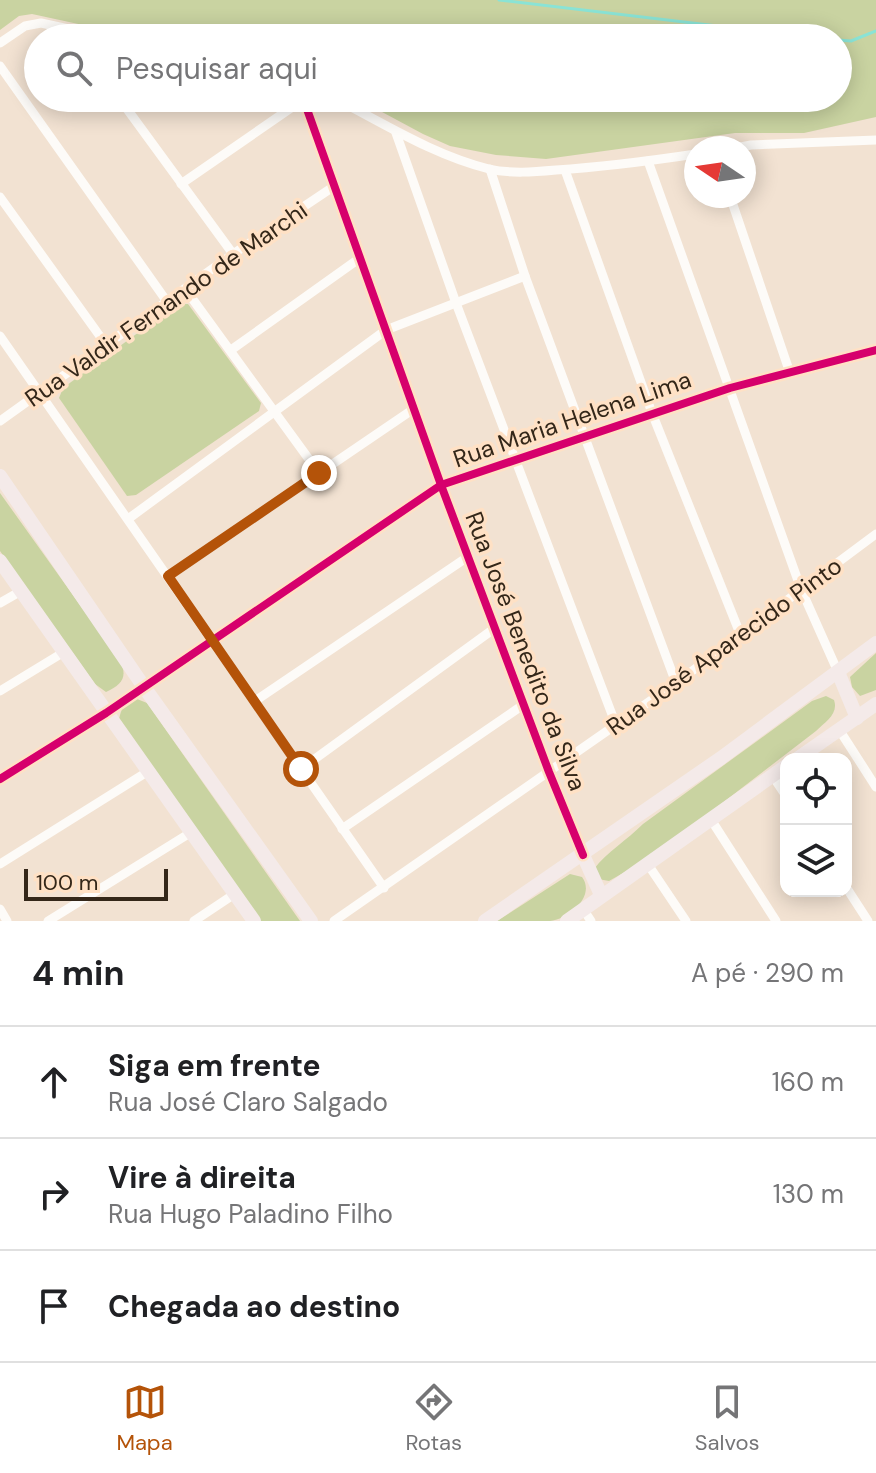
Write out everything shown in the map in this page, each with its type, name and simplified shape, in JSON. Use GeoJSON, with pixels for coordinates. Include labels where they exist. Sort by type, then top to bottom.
{"type":"FeatureCollection","features":[{"type":"Feature","properties":{"kind":"main road"},"geometry":{"type":"LineString","coordinates":[[0,476],[144,687],[311,921]]}},
{"type":"Feature","properties":{"kind":"main road"},"geometry":{"type":"LineString","coordinates":[[0,561],[254,921]]}},
{"type":"Feature","properties":{"kind":"main road"},"geometry":{"type":"LineString","coordinates":[[485,921],[583,855],[876,643]]}},
{"type":"Feature","properties":{"kind":"main road"},"geometry":{"type":"LineString","coordinates":[[838,672],[857,718]]}},
{"type":"Feature","properties":{"kind":"main road"},"geometry":{"type":"LineString","coordinates":[[806,753],[876,704]]}},
{"type":"Feature","properties":{"kind":"main road"},"geometry":{"type":"LineString","coordinates":[[567,921],[587,915],[601,895],[780,770]]}},
{"type":"Feature","properties":{"kind":"main road"},"geometry":{"type":"LineString","coordinates":[[583,855],[601,895]]}},
{"type":"Feature","properties":{"kind":"street"},"geometry":{"type":"LineString","coordinates":[[0,43],[24,27]]}},
{"type":"Feature","properties":{"kind":"street"},"geometry":{"type":"LineString","coordinates":[[0,66],[24,100]]}},
{"type":"Feature","properties":{"kind":"street"},"geometry":{"type":"LineString","coordinates":[[33,112],[168,303]]}},
{"type":"Feature","properties":{"kind":"street"},"geometry":{"type":"LineString","coordinates":[[129,112],[233,254]]}},
{"type":"Feature","properties":{"kind":"street"},"geometry":{"type":"LineString","coordinates":[[181,184],[285,112]]}},
{"type":"Feature","properties":{"kind":"street","name":"Rua José Benedito da Silva"},"geometry":{"type":"LineString","coordinates":[[308,112],[441,485],[583,855]]}},
{"type":"Feature","properties":{"kind":"street"},"geometry":{"type":"LineString","coordinates":[[359,112],[442,154],[514,173],[684,156]]}},
{"type":"Feature","properties":{"kind":"street"},"geometry":{"type":"LineString","coordinates":[[396,133],[456,303],[616,725]]}},
{"type":"Feature","properties":{"kind":"street"},"geometry":{"type":"LineString","coordinates":[[756,145],[876,140]]}},
{"type":"Feature","properties":{"kind":"street"},"geometry":{"type":"LineString","coordinates":[[648,161],[801,589],[838,672]]}},
{"type":"Feature","properties":{"kind":"street"},"geometry":{"type":"LineString","coordinates":[[490,169],[525,276],[676,683]]}},
{"type":"Feature","properties":{"kind":"street"},"geometry":{"type":"LineString","coordinates":[[565,170],[652,413],[741,636]]}},
{"type":"Feature","properties":{"kind":"street","name":"Rua Valdir Fernando de Marchi"},"geometry":{"type":"LineString","coordinates":[[0,421],[233,254],[333,187]]}},
{"type":"Feature","properties":{"kind":"street"},"geometry":{"type":"LineString","coordinates":[[0,197],[107,346]]}},
{"type":"Feature","properties":{"kind":"street"},"geometry":{"type":"LineString","coordinates":[[734,208],[790,373]]}},
{"type":"Feature","properties":{"kind":"street"},"geometry":{"type":"LineString","coordinates":[[231,350],[360,258]]}},
{"type":"Feature","properties":{"kind":"street"},"geometry":{"type":"LineString","coordinates":[[128,519],[386,330],[525,276]]}},
{"type":"Feature","properties":{"kind":"street"},"geometry":{"type":"LineString","coordinates":[[186,290],[319,473]]}},
{"type":"Feature","properties":{"kind":"street"},"geometry":{"type":"LineString","coordinates":[[0,336],[384,888]]}},
{"type":"Feature","properties":{"kind":"street","name":"Rua Maria Helena Lima"},"geometry":{"type":"LineString","coordinates":[[0,779],[106,713],[441,485],[730,388],[876,350]]}},
{"type":"Feature","properties":{"kind":"street"},"geometry":{"type":"LineString","coordinates":[[168,576],[415,408]]}},
{"type":"Feature","properties":{"kind":"street","name":"Rua José Aparecido Pinto"},"geometry":{"type":"LineString","coordinates":[[334,921],[676,683],[876,534]]}},
{"type":"Feature","properties":{"kind":"street"},"geometry":{"type":"LineString","coordinates":[[255,701],[469,556]]}},
{"type":"Feature","properties":{"kind":"street"},"geometry":{"type":"LineString","coordinates":[[0,603],[21,591]]}},
{"type":"Feature","properties":{"kind":"street"},"geometry":{"type":"LineString","coordinates":[[301,769],[495,628]]}},
{"type":"Feature","properties":{"kind":"street"},"geometry":{"type":"LineString","coordinates":[[0,691],[64,652]]}},
{"type":"Feature","properties":{"kind":"street"},"geometry":{"type":"LineString","coordinates":[[342,829],[523,705]]}},
{"type":"Feature","properties":{"kind":"street"},"geometry":{"type":"LineString","coordinates":[[840,731],[876,787]]}},
{"type":"Feature","properties":{"kind":"street"},"geometry":{"type":"LineString","coordinates":[[0,864],[147,772]]}},
{"type":"Feature","properties":{"kind":"street"},"geometry":{"type":"LineString","coordinates":[[772,775],[780,787]]}},
{"type":"Feature","properties":{"kind":"street"},"geometry":{"type":"LineString","coordinates":[[710,818],[776,921]]}},
{"type":"Feature","properties":{"kind":"street"},"geometry":{"type":"LineString","coordinates":[[48,921],[190,833]]}},
{"type":"Feature","properties":{"kind":"street"},"geometry":{"type":"LineString","coordinates":[[647,863],[686,921]]}},
{"type":"Feature","properties":{"kind":"street"},"geometry":{"type":"LineString","coordinates":[[194,921],[233,895]]}},
{"type":"Feature","properties":{"kind":"street"},"geometry":{"type":"LineString","coordinates":[[852,896],[868,921]]}},
{"type":"Feature","properties":{"kind":"street"},"geometry":{"type":"LineString","coordinates":[[0,909],[7,921]]}},
{"type":"Feature","properties":{"kind":"green space"},"geometry":{"type":"Polygon","coordinates":[[[0,0],[876,0],[876,117],[804,133],[684,136],[684,140],[546,159],[496,155],[450,146],[382,112],[852,112],[852,24],[78,24],[32,14],[19,16],[0,30],[0,0]]]}},
{"type":"Feature","properties":{"kind":"green space"},"geometry":{"type":"Polygon","coordinates":[[[177,304],[188,304],[261,403],[259,411],[136,495],[127,496],[59,398],[63,388],[177,304]]]}},
{"type":"Feature","properties":{"kind":"green space"},"geometry":{"type":"Polygon","coordinates":[[[0,493],[120,661],[123,676],[112,689],[106,692],[95,684],[0,551],[0,493]]]}},
{"type":"Feature","properties":{"kind":"green space"},"geometry":{"type":"Polygon","coordinates":[[[876,653],[876,690],[860,696],[852,687],[850,677],[876,653]]]}},
{"type":"Feature","properties":{"kind":"green space"},"geometry":{"type":"Polygon","coordinates":[[[826,696],[834,700],[835,705],[830,717],[816,731],[787,753],[780,753],[780,759],[632,868],[609,881],[598,879],[594,869],[643,824],[812,701],[826,696]]]}},
{"type":"Feature","properties":{"kind":"green space"},"geometry":{"type":"Polygon","coordinates":[[[137,699],[147,703],[300,921],[258,921],[119,719],[125,705],[137,699]]]}},
{"type":"Feature","properties":{"kind":"green space"},"geometry":{"type":"Polygon","coordinates":[[[570,874],[582,877],[586,892],[578,905],[565,916],[550,921],[497,921],[570,874]]]}},
{"type":"Feature","properties":{"kind":"waterway"},"geometry":{"type":"LineString","coordinates":[[499,0],[701,24]]}},
{"type":"Feature","properties":{"kind":"waterway"},"geometry":{"type":"LineString","coordinates":[[852,41],[876,31]]}},
{"type":"Feature","properties":{"kind":"cycle path"},"geometry":{"type":"LineString","coordinates":[[308,112],[441,485],[583,855]]}},
{"type":"Feature","properties":{"kind":"cycle path"},"geometry":{"type":"LineString","coordinates":[[0,779],[106,713],[441,485],[730,388],[876,350]]}},
{"type":"Feature","properties":{"kind":"route"},"geometry":{"type":"LineString","coordinates":[[301,769],[168,576],[319,473]]}}]}
